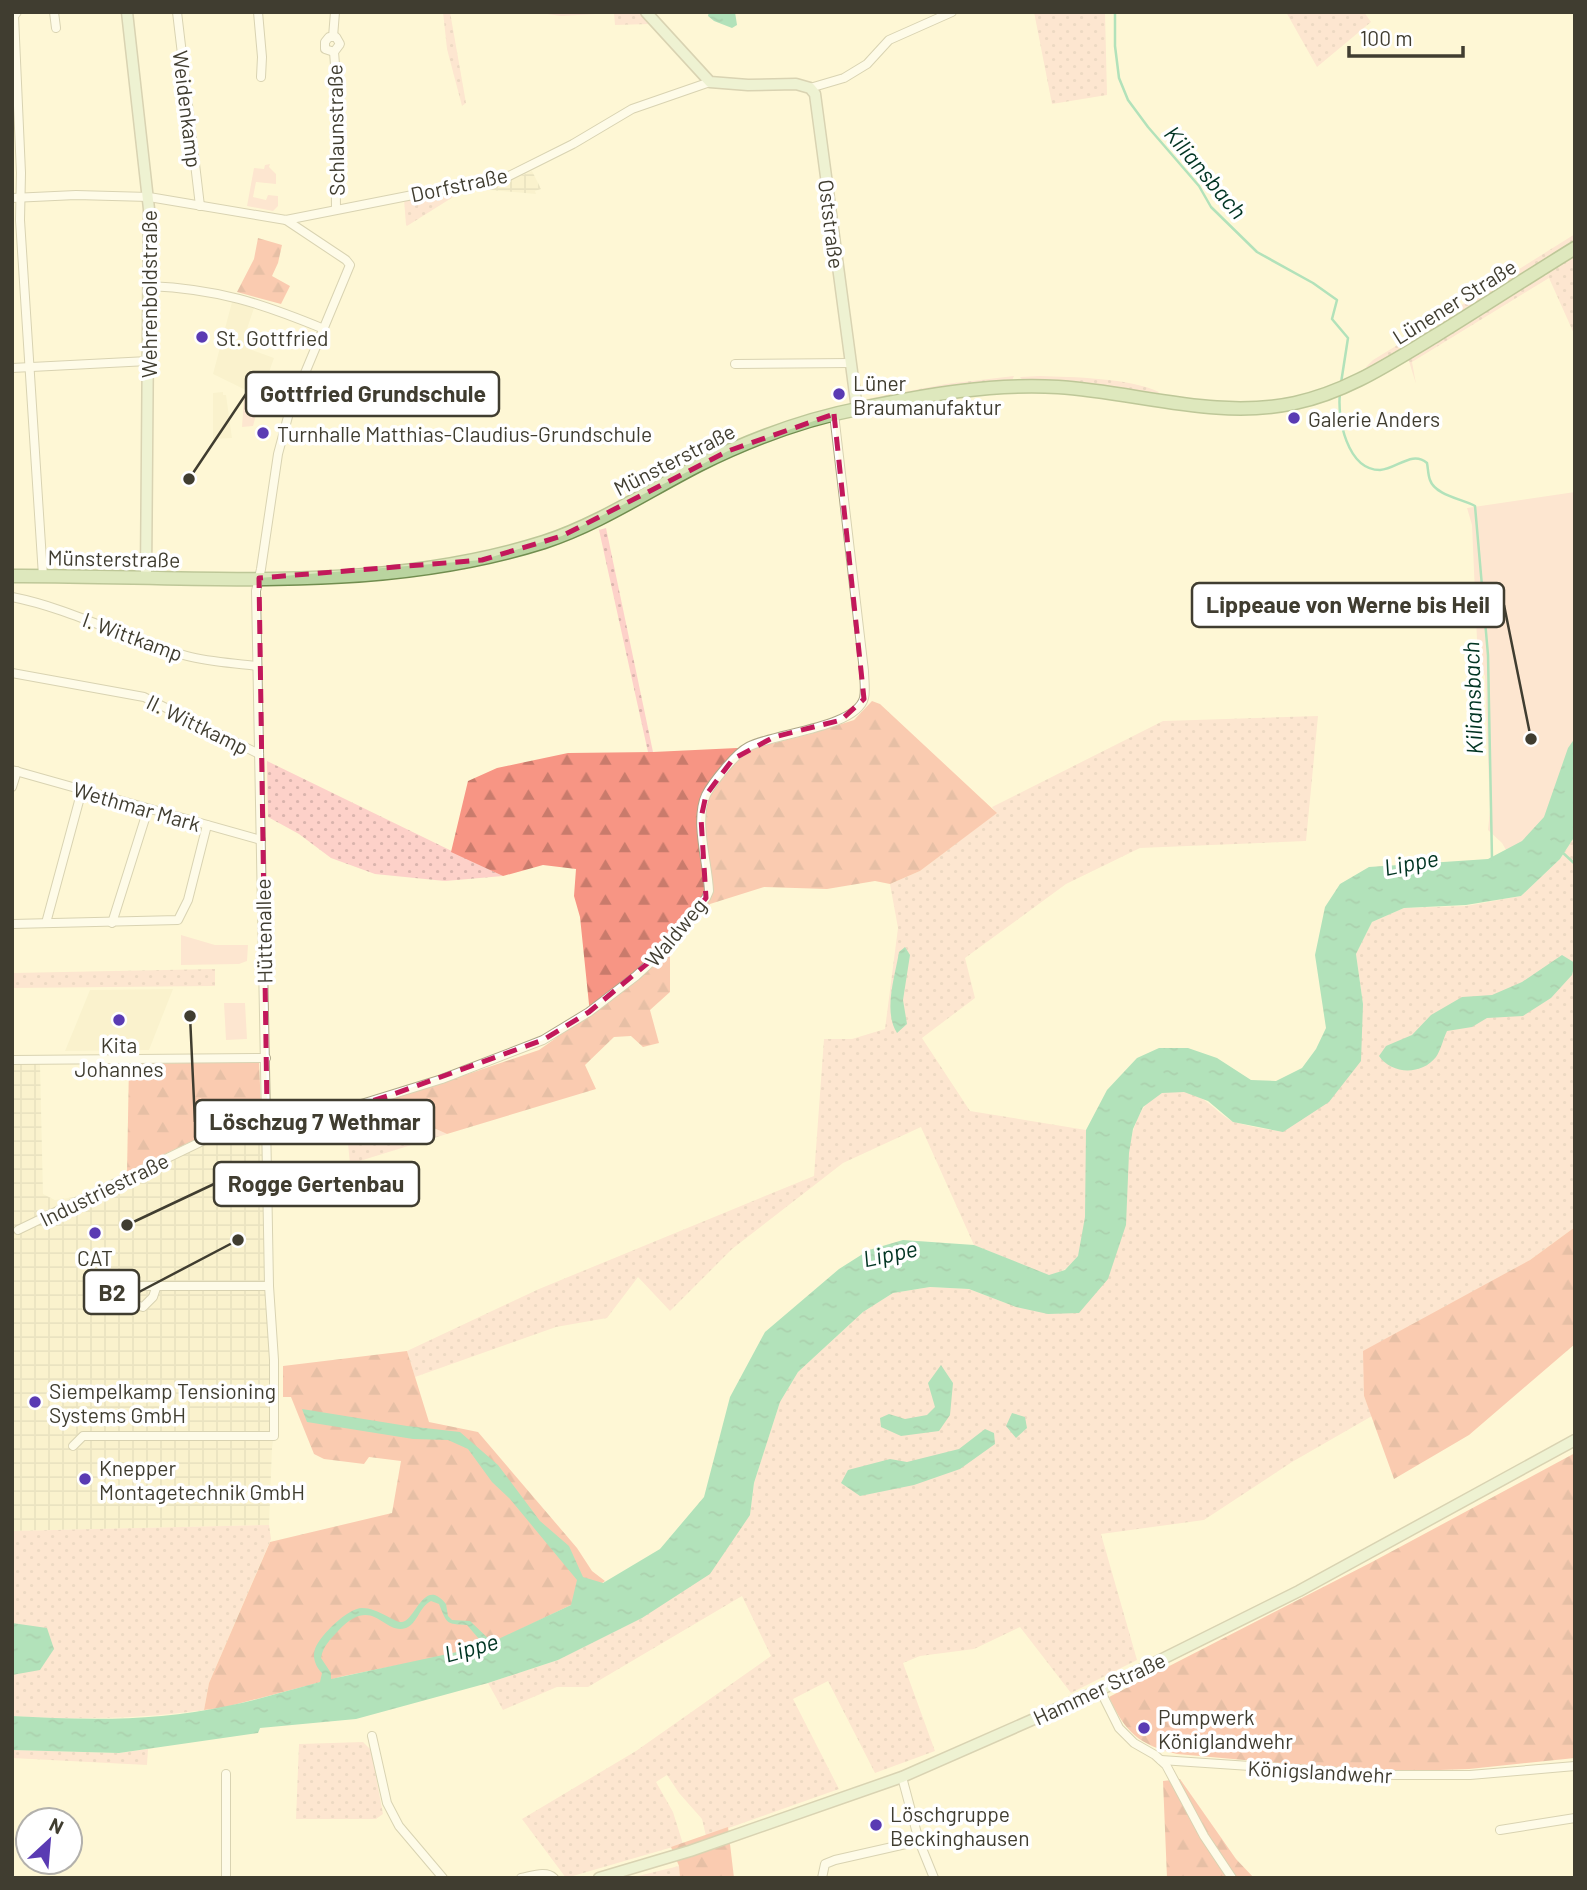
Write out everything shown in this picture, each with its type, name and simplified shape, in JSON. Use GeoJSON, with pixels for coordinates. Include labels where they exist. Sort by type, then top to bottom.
{"type":"FeatureCollection","features":[{"type":"Feature","properties":{"kind":"main road","name":"Lünener Straße"},"geometry":{"type":"LineString","coordinates":[[1353,384],[1575,248]]}},
{"type":"Feature","properties":{"kind":"main road","name":"Münsterstraße"},"geometry":{"type":"LineString","coordinates":[[12,576],[259,578],[359,575],[426,569],[493,557],[562,536],[756,439],[857,409],[962,391],[1018,386],[1088,390],[1206,407],[1262,408],[1312,399],[1353,384]]}},
{"type":"Feature","properties":{"kind":"street"},"geometry":{"type":"LineString","coordinates":[[17,12],[14,16],[16,197],[43,576]]}},
{"type":"Feature","properties":{"kind":"street"},"geometry":{"type":"LineString","coordinates":[[54,12],[56,28]]}},
{"type":"Feature","properties":{"kind":"street","name":"Wehrenboldstraße"},"geometry":{"type":"LineString","coordinates":[[127,12],[149,197],[146,577]]}},
{"type":"Feature","properties":{"kind":"street","name":"Weidenkamp"},"geometry":{"type":"LineString","coordinates":[[177,12],[200,206]]}},
{"type":"Feature","properties":{"kind":"street"},"geometry":{"type":"LineString","coordinates":[[258,12],[261,77]]}},
{"type":"Feature","properties":{"kind":"street","name":"Schlaunstraße"},"geometry":{"type":"LineString","coordinates":[[335,12],[333,37],[338,39],[340,44],[334,52],[338,91],[336,208]]}},
{"type":"Feature","properties":{"kind":"street"},"geometry":{"type":"LineString","coordinates":[[646,12],[710,82]]}},
{"type":"Feature","properties":{"kind":"street","name":"Dorfstraße"},"geometry":{"type":"LineString","coordinates":[[16,197],[149,197],[286,220],[509,176],[573,144],[632,109],[710,82],[748,85],[796,83],[810,88],[844,78],[867,64],[890,40],[952,12]]}},
{"type":"Feature","properties":{"kind":"street","name":"Oststraße"},"geometry":{"type":"LineString","coordinates":[[810,88],[816,102],[857,409]]}},
{"type":"Feature","properties":{"kind":"street","name":"Hüttenallee"},"geometry":{"type":"LineString","coordinates":[[73,1446],[83,1436],[274,1436],[256,591],[284,431],[297,390],[350,265],[286,220]]}},
{"type":"Feature","properties":{"kind":"street"},"geometry":{"type":"LineString","coordinates":[[149,286],[225,294],[324,329]]}},
{"type":"Feature","properties":{"kind":"street"},"geometry":{"type":"LineString","coordinates":[[12,368],[148,361]]}},
{"type":"Feature","properties":{"kind":"street"},"geometry":{"type":"LineString","coordinates":[[735,364],[850,363]]}},
{"type":"Feature","properties":{"kind":"street","name":"Waldweg"},"geometry":{"type":"LineString","coordinates":[[267,1110],[342,1110],[442,1079],[543,1040],[589,1012],[636,976],[666,948],[709,891],[701,818],[706,795],[733,759],[749,746],[841,720],[864,699],[864,671],[834,414]]}},
{"type":"Feature","properties":{"kind":"street","name":"I. Wittkamp"},"geometry":{"type":"LineString","coordinates":[[12,597],[72,614],[190,657],[256,666]]}},
{"type":"Feature","properties":{"kind":"street","name":"II. Wittkamp"},"geometry":{"type":"LineString","coordinates":[[12,673],[144,697],[259,754]]}},
{"type":"Feature","properties":{"kind":"street"},"geometry":{"type":"LineString","coordinates":[[12,788],[15,771]]}},
{"type":"Feature","properties":{"kind":"street","name":"Wethmar Mark"},"geometry":{"type":"LineString","coordinates":[[15,771],[261,841]]}},
{"type":"Feature","properties":{"kind":"street"},"geometry":{"type":"LineString","coordinates":[[46,923],[82,790]]}},
{"type":"Feature","properties":{"kind":"street"},"geometry":{"type":"LineString","coordinates":[[112,923],[148,809]]}},
{"type":"Feature","properties":{"kind":"street"},"geometry":{"type":"LineString","coordinates":[[12,924],[178,920],[188,901],[207,825]]}},
{"type":"Feature","properties":{"kind":"street"},"geometry":{"type":"LineString","coordinates":[[12,1060],[266,1058]]}},
{"type":"Feature","properties":{"kind":"street","name":"Industriestraße"},"geometry":{"type":"LineString","coordinates":[[18,1230],[267,1110]]}},
{"type":"Feature","properties":{"kind":"street"},"geometry":{"type":"LineString","coordinates":[[157,1285],[270,1286]]}},
{"type":"Feature","properties":{"kind":"street","name":"Hammer Straße"},"geometry":{"type":"LineString","coordinates":[[599,1878],[690,1851],[902,1777],[1100,1690],[1299,1591],[1575,1440]]}},
{"type":"Feature","properties":{"kind":"street","name":"Königslandwehr"},"geometry":{"type":"LineString","coordinates":[[1100,1690],[1119,1728],[1134,1743],[1161,1760],[1383,1775],[1470,1775],[1575,1766]]}},
{"type":"Feature","properties":{"kind":"street"},"geometry":{"type":"LineString","coordinates":[[372,1736],[387,1803],[400,1826],[443,1878]]}},
{"type":"Feature","properties":{"kind":"street"},"geometry":{"type":"LineString","coordinates":[[1161,1760],[1231,1878]]}},
{"type":"Feature","properties":{"kind":"street"},"geometry":{"type":"LineString","coordinates":[[226,1774],[226,1878]]}},
{"type":"Feature","properties":{"kind":"street"},"geometry":{"type":"LineString","coordinates":[[902,1777],[919,1841],[934,1878]]}},
{"type":"Feature","properties":{"kind":"street"},"geometry":{"type":"LineString","coordinates":[[1500,1830],[1575,1818]]}},
{"type":"Feature","properties":{"kind":"street"},"geometry":{"type":"LineString","coordinates":[[822,1878],[825,1864],[835,1860],[919,1841]]}},
{"type":"Feature","properties":{"kind":"street"},"geometry":{"type":"LineString","coordinates":[[522,1878],[545,1873],[554,1878]]}},
{"type":"Feature","properties":{"kind":"highlighted area"},"geometry":{"type":"Polygon","coordinates":[[[834,414],[864,699],[841,720],[774,737],[733,759],[706,795],[701,818],[706,898],[666,948],[589,1012],[543,1040],[342,1110],[267,1110],[259,578],[482,560],[562,536],[728,451],[834,414]]]}},
{"type":"Feature","properties":{"kind":"shaded area"},"geometry":{"type":"Polygon","coordinates":[[[443,12],[450,12],[466,103],[462,106],[447,49],[443,12]]]}},
{"type":"Feature","properties":{"kind":"shaded area"},"geometry":{"type":"Polygon","coordinates":[[[533,12],[641,12],[650,24],[615,25],[614,13],[561,16],[533,12]]]}},
{"type":"Feature","properties":{"kind":"shaded area"},"geometry":{"type":"Polygon","coordinates":[[[1034,12],[1105,12],[1107,95],[1052,104],[1034,12]]]}},
{"type":"Feature","properties":{"kind":"shaded area"},"geometry":{"type":"Polygon","coordinates":[[[1286,12],[1364,12],[1371,22],[1317,67],[1286,12]]]}},
{"type":"Feature","properties":{"kind":"shaded area"},"geometry":{"type":"Polygon","coordinates":[[[270,164],[269,167],[276,174],[276,184],[256,182],[253,197],[266,200],[268,195],[278,196],[278,206],[273,211],[247,206],[254,168],[264,169],[265,165],[270,164]]]}},
{"type":"Feature","properties":{"kind":"shaded area"},"geometry":{"type":"Polygon","coordinates":[[[532,171],[541,189],[535,191],[536,194],[490,190],[489,185],[495,185],[495,182],[507,182],[532,171]]]}},
{"type":"Feature","properties":{"kind":"shaded area"},"geometry":{"type":"Polygon","coordinates":[[[469,187],[407,226],[406,225],[404,199],[469,187]]]}},
{"type":"Feature","properties":{"kind":"shaded area"},"geometry":{"type":"Polygon","coordinates":[[[1575,234],[1575,243],[1465,312],[1461,310],[1460,306],[1575,234]]]}},
{"type":"Feature","properties":{"kind":"shaded area"},"geometry":{"type":"Polygon","coordinates":[[[1575,253],[1575,336],[1549,278],[1412,362],[1416,384],[1408,358],[1540,275],[1546,276],[1552,267],[1575,253]]]}},
{"type":"Feature","properties":{"kind":"shaded area"},"geometry":{"type":"Polygon","coordinates":[[[232,302],[254,308],[244,338],[252,350],[274,358],[267,378],[292,390],[285,409],[213,374],[232,302]]]}},
{"type":"Feature","properties":{"kind":"shaded area"},"geometry":{"type":"Polygon","coordinates":[[[1453,311],[1456,315],[1454,320],[1370,370],[1366,367],[1373,360],[1453,311]]]}},
{"type":"Feature","properties":{"kind":"shaded area"},"geometry":{"type":"Polygon","coordinates":[[[1014,376],[1011,383],[864,402],[861,400],[946,384],[1014,376]]]}},
{"type":"Feature","properties":{"kind":"shaded area"},"geometry":{"type":"Polygon","coordinates":[[[1020,377],[1117,381],[1159,392],[1156,396],[1024,382],[1020,377]]]}},
{"type":"Feature","properties":{"kind":"shaded area"},"geometry":{"type":"Polygon","coordinates":[[[223,392],[223,395],[226,395],[232,438],[213,439],[213,393],[223,392]]]}},
{"type":"Feature","properties":{"kind":"shaded area"},"geometry":{"type":"Polygon","coordinates":[[[244,397],[259,404],[253,426],[242,427],[244,397]]]}},
{"type":"Feature","properties":{"kind":"shaded area"},"geometry":{"type":"Polygon","coordinates":[[[1575,492],[1575,802],[1513,862],[1502,843],[1488,830],[1490,810],[1485,676],[1478,663],[1472,525],[1467,508],[1575,492]]]}},
{"type":"Feature","properties":{"kind":"shaded area"},"geometry":{"type":"Polygon","coordinates":[[[606,528],[653,752],[648,752],[599,530],[606,528]]]}},
{"type":"Feature","properties":{"kind":"shaded area"},"geometry":{"type":"Polygon","coordinates":[[[1318,716],[1306,841],[1140,848],[1066,884],[965,958],[975,998],[922,1038],[970,1111],[1086,1130],[1085,1228],[1079,1255],[1070,1266],[1049,1276],[974,1245],[921,1127],[843,1163],[732,1249],[670,1311],[638,1277],[607,1318],[556,1327],[415,1377],[407,1351],[539,1289],[814,1176],[824,1039],[852,1039],[885,1029],[898,928],[890,884],[920,871],[996,813],[992,807],[1163,721],[1318,716]]]}},
{"type":"Feature","properties":{"kind":"shaded area"},"geometry":{"type":"Polygon","coordinates":[[[267,761],[503,876],[445,881],[375,874],[331,858],[299,834],[268,817],[267,761]]]}},
{"type":"Feature","properties":{"kind":"shaded area"},"geometry":{"type":"Polygon","coordinates":[[[1575,836],[1575,1227],[1530,1260],[1364,1396],[1372,1416],[1292,1462],[1204,1520],[1101,1534],[1137,1660],[1071,1693],[1020,1627],[974,1649],[920,1656],[903,1663],[935,1751],[875,1773],[828,1681],[793,1699],[839,1789],[706,1836],[702,1819],[667,1775],[656,1782],[673,1812],[683,1844],[566,1878],[522,1819],[636,1751],[771,1656],[742,1596],[588,1687],[557,1687],[503,1710],[488,1683],[558,1660],[750,1515],[754,1483],[780,1402],[798,1372],[863,1312],[893,1293],[930,1287],[969,1289],[1016,1307],[1126,1225],[1126,1186],[1131,1139],[1148,1102],[1164,1093],[1193,1094],[1235,1122],[1283,1132],[1363,1004],[1356,954],[1372,922],[1404,908],[1466,906],[1521,896],[1560,859],[1575,836]]]}},
{"type":"Feature","properties":{"kind":"shaded area"},"geometry":{"type":"Polygon","coordinates":[[[181,935],[215,945],[248,945],[247,961],[239,964],[181,965],[181,935]]]}},
{"type":"Feature","properties":{"kind":"shaded area"},"geometry":{"type":"Polygon","coordinates":[[[215,969],[215,986],[12,988],[12,973],[215,969]]]}},
{"type":"Feature","properties":{"kind":"shaded area","name":"Kita Johannes"},"geometry":{"type":"Polygon","coordinates":[[[173,989],[149,1050],[65,1051],[90,990],[173,989]]]}},
{"type":"Feature","properties":{"kind":"shaded area"},"geometry":{"type":"Polygon","coordinates":[[[224,1003],[245,1003],[247,1039],[226,1040],[224,1003]]]}},
{"type":"Feature","properties":{"kind":"shaded area"},"geometry":{"type":"Polygon","coordinates":[[[12,1064],[40,1064],[43,1194],[55,1200],[75,1197],[261,1108],[273,1423],[269,1525],[12,1531],[12,1064]]]}},
{"type":"Feature","properties":{"kind":"shaded area"},"geometry":{"type":"Polygon","coordinates":[[[412,1118],[447,1134],[350,1164],[347,1134],[412,1118]]]}},
{"type":"Feature","properties":{"kind":"shaded area"},"geometry":{"type":"Polygon","coordinates":[[[269,1525],[271,1539],[209,1683],[204,1710],[108,1718],[12,1716],[12,1531],[269,1525]]]}},
{"type":"Feature","properties":{"kind":"shaded area"},"geometry":{"type":"Polygon","coordinates":[[[363,1742],[371,1750],[383,1814],[376,1819],[296,1819],[299,1744],[363,1742]]]}},
{"type":"Feature","properties":{"kind":"shaded area"},"geometry":{"type":"Polygon","coordinates":[[[148,1749],[147,1765],[12,1758],[12,1750],[119,1753],[148,1749]]]}},
{"type":"Feature","properties":{"kind":"shaded area"},"geometry":{"type":"Polygon","coordinates":[[[679,1866],[680,1878],[630,1878],[679,1866]]]}},
{"type":"Feature","properties":{"kind":"green space"},"geometry":{"type":"Polygon","coordinates":[[[258,238],[282,245],[272,276],[290,286],[281,304],[237,292],[254,259],[258,238]]]}},
{"type":"Feature","properties":{"kind":"green space"},"geometry":{"type":"Polygon","coordinates":[[[872,701],[880,704],[997,813],[920,871],[890,884],[875,881],[827,889],[764,887],[710,904],[670,951],[670,992],[650,1010],[659,1043],[643,1047],[631,1036],[614,1037],[585,1065],[596,1089],[447,1134],[412,1118],[347,1134],[344,1110],[430,1087],[539,1050],[590,1014],[580,917],[574,896],[576,869],[543,865],[503,876],[451,852],[468,781],[497,768],[568,753],[758,747],[854,720],[872,701]]]}},
{"type":"Feature","properties":{"kind":"green space"},"geometry":{"type":"Polygon","coordinates":[[[259,1062],[261,1108],[127,1172],[129,1064],[259,1062]]]}},
{"type":"Feature","properties":{"kind":"green space"},"geometry":{"type":"Polygon","coordinates":[[[1575,1227],[1575,1344],[1469,1435],[1394,1479],[1364,1396],[1363,1351],[1530,1260],[1575,1227]]]}},
{"type":"Feature","properties":{"kind":"green space"},"geometry":{"type":"Polygon","coordinates":[[[407,1351],[429,1422],[478,1432],[577,1548],[592,1571],[605,1581],[571,1605],[479,1649],[344,1676],[226,1707],[204,1710],[209,1683],[270,1542],[392,1513],[401,1461],[369,1457],[364,1464],[324,1459],[314,1454],[291,1397],[283,1397],[283,1366],[407,1351]]]}},
{"type":"Feature","properties":{"kind":"green space"},"geometry":{"type":"Polygon","coordinates":[[[1575,1453],[1575,1758],[1469,1769],[1381,1772],[1177,1754],[1143,1741],[1128,1728],[1115,1709],[1109,1697],[1372,1562],[1575,1453]]]}},
{"type":"Feature","properties":{"kind":"green space"},"geometry":{"type":"Polygon","coordinates":[[[1180,1779],[1236,1859],[1254,1878],[1167,1878],[1163,1781],[1180,1779]]]}},
{"type":"Feature","properties":{"kind":"green space"},"geometry":{"type":"Polygon","coordinates":[[[728,1827],[734,1878],[680,1878],[679,1866],[671,1847],[728,1827]]]}},
{"type":"Feature","properties":{"kind":"water"},"geometry":{"type":"Polygon","coordinates":[[[709,12],[735,12],[737,25],[732,28],[714,21],[708,16],[709,12]]]}},
{"type":"Feature","properties":{"kind":"water","name":"Lippe"},"geometry":{"type":"Polygon","coordinates":[[[1575,738],[1575,836],[1560,859],[1521,896],[1466,905],[1404,908],[1372,922],[1356,954],[1363,1004],[1361,1061],[1329,1102],[1283,1132],[1233,1122],[1208,1101],[1184,1092],[1162,1093],[1143,1107],[1133,1129],[1129,1153],[1126,1225],[1108,1279],[1079,1313],[1048,1314],[1016,1307],[969,1289],[930,1287],[893,1293],[863,1312],[798,1372],[780,1402],[754,1483],[750,1515],[710,1574],[642,1618],[558,1660],[488,1683],[356,1719],[260,1728],[258,1733],[119,1753],[12,1750],[12,1716],[93,1719],[173,1715],[239,1704],[320,1682],[322,1673],[315,1662],[315,1649],[335,1623],[356,1609],[368,1609],[402,1622],[407,1620],[426,1597],[432,1595],[446,1604],[448,1616],[452,1620],[470,1621],[492,1642],[571,1605],[577,1580],[510,1499],[492,1482],[468,1449],[448,1440],[413,1439],[307,1422],[302,1409],[460,1432],[498,1465],[540,1521],[569,1546],[583,1577],[603,1583],[660,1549],[704,1497],[730,1397],[765,1332],[839,1269],[869,1250],[903,1240],[974,1245],[1049,1275],[1065,1270],[1078,1256],[1085,1217],[1086,1130],[1107,1090],[1137,1058],[1159,1048],[1188,1048],[1217,1058],[1251,1080],[1276,1081],[1302,1068],[1316,1049],[1326,1028],[1315,955],[1325,907],[1340,884],[1369,867],[1488,859],[1522,841],[1544,817],[1568,748],[1575,738]],[[431,1601],[406,1628],[391,1627],[369,1615],[350,1620],[330,1640],[322,1654],[321,1658],[331,1673],[331,1679],[485,1646],[467,1625],[448,1622],[439,1604],[431,1601]]]}},
{"type":"Feature","properties":{"kind":"water"},"geometry":{"type":"Polygon","coordinates":[[[905,947],[910,955],[903,1000],[907,1024],[897,1033],[890,1004],[899,952],[905,947]]]}},
{"type":"Feature","properties":{"kind":"water"},"geometry":{"type":"Polygon","coordinates":[[[1562,955],[1575,963],[1572,975],[1551,998],[1523,1016],[1487,1018],[1472,1027],[1447,1031],[1436,1057],[1415,1070],[1391,1067],[1379,1056],[1386,1046],[1412,1035],[1431,1015],[1462,997],[1492,995],[1522,982],[1562,955]]]}},
{"type":"Feature","properties":{"kind":"water"},"geometry":{"type":"Polygon","coordinates":[[[941,1365],[953,1383],[950,1415],[939,1431],[901,1436],[881,1427],[880,1418],[889,1414],[905,1419],[927,1415],[935,1407],[928,1383],[941,1365]]]}},
{"type":"Feature","properties":{"kind":"water"},"geometry":{"type":"Polygon","coordinates":[[[1012,1413],[1025,1417],[1027,1428],[1016,1438],[1006,1426],[1012,1413]]]}},
{"type":"Feature","properties":{"kind":"water"},"geometry":{"type":"Polygon","coordinates":[[[985,1429],[994,1433],[995,1444],[960,1469],[914,1485],[860,1496],[841,1483],[848,1470],[890,1459],[907,1462],[959,1449],[985,1429]]]}},
{"type":"Feature","properties":{"kind":"water"},"geometry":{"type":"Polygon","coordinates":[[[12,1623],[47,1628],[54,1649],[40,1670],[12,1675],[12,1623]]]}},
{"type":"Feature","properties":{"kind":"waterway","name":"Kiliansbach"},"geometry":{"type":"LineString","coordinates":[[1115,12],[1119,78],[1128,100],[1148,127],[1199,186],[1211,207],[1257,252],[1313,283],[1337,300],[1332,319],[1348,338],[1341,383]]}},
{"type":"Feature","properties":{"kind":"waterway","name":"Kiliansbach"},"geometry":{"type":"LineString","coordinates":[[1340,393],[1340,416],[1346,441],[1359,461],[1369,468],[1380,470],[1416,458],[1427,463],[1430,480],[1437,489],[1475,506],[1488,655],[1492,859]]}},
{"type":"Feature","properties":{"kind":"waterway"},"geometry":{"type":"LineString","coordinates":[[1562,852],[1575,864]]}},
{"type":"Feature","properties":{"kind":"waterway"},"geometry":{"type":"LineString","coordinates":[[1575,898],[1575,903]]}},
{"type":"Feature","properties":{"kind":"place","name":"St. Gottfried"},"geometry":{"type":"Point","coordinates":[202,337]}},
{"type":"Feature","properties":{"kind":"place","name":"Lüner Braumanufaktur"},"geometry":{"type":"Point","coordinates":[839,394]}},
{"type":"Feature","properties":{"kind":"place","name":"Galerie Anders"},"geometry":{"type":"Point","coordinates":[1294,418]}},
{"type":"Feature","properties":{"kind":"place","name":"Turnhalle Matthias-Claudius-Grundschule"},"geometry":{"type":"Point","coordinates":[263,433]}},
{"type":"Feature","properties":{"kind":"place","name":"Gottfried Grundschule"},"geometry":{"type":"Point","coordinates":[189,479]}},
{"type":"Feature","properties":{"kind":"place","name":"Lippeaue von Werne bis Heil"},"geometry":{"type":"Point","coordinates":[1531,739]}},
{"type":"Feature","properties":{"kind":"place","name":"Löschzug 7 Wethmar"},"geometry":{"type":"Point","coordinates":[190,1016]}},
{"type":"Feature","properties":{"kind":"place","name":"Kita Johannes"},"geometry":{"type":"Point","coordinates":[119,1020]}},
{"type":"Feature","properties":{"kind":"place","name":"Rogge Gertenbau"},"geometry":{"type":"Point","coordinates":[127,1225]}},
{"type":"Feature","properties":{"kind":"place","name":"CAT"},"geometry":{"type":"Point","coordinates":[95,1233]}},
{"type":"Feature","properties":{"kind":"place","name":"B2"},"geometry":{"type":"Point","coordinates":[238,1240]}},
{"type":"Feature","properties":{"kind":"place","name":"Siempelkamp Tensioning Systems GmbH"},"geometry":{"type":"Point","coordinates":[35,1402]}},
{"type":"Feature","properties":{"kind":"place","name":"Knepper Montagetechnik GmbH"},"geometry":{"type":"Point","coordinates":[85,1479]}},
{"type":"Feature","properties":{"kind":"place","name":"Pumpwerk Königlandwehr"},"geometry":{"type":"Point","coordinates":[1144,1728]}},
{"type":"Feature","properties":{"kind":"place","name":"Löschgruppe Beckinghausen"},"geometry":{"type":"Point","coordinates":[876,1825]}}]}
